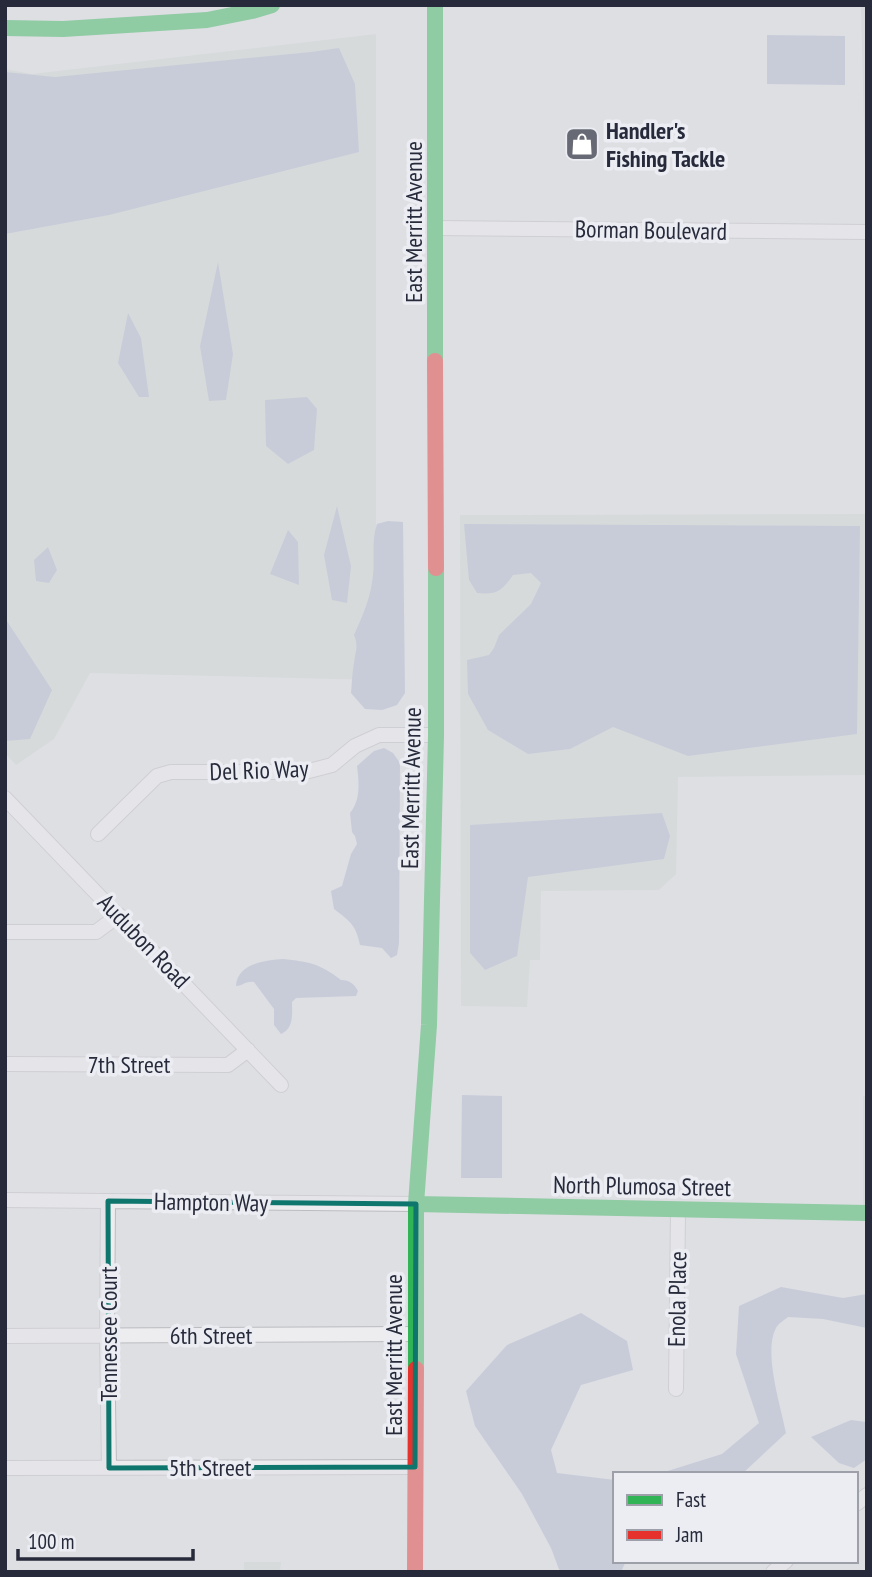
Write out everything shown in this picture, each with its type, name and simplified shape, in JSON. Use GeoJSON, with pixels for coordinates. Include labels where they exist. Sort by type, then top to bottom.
{"type":"FeatureCollection","features":[{"type":"Feature","properties":{"kind":"street"},"geometry":{"type":"LineString","coordinates":[[5,27],[63,29],[193,21],[272,5]]}},
{"type":"Feature","properties":{"kind":"street"},"geometry":{"type":"LineString","coordinates":[[422,5],[437,16]]}},
{"type":"Feature","properties":{"kind":"street","name":"East Merritt Avenue"},"geometry":{"type":"LineString","coordinates":[[415,1572],[416,1204],[429,1025],[436,734],[437,16]]}},
{"type":"Feature","properties":{"kind":"street","name":"Borman Boulevard"},"geometry":{"type":"LineString","coordinates":[[436,228],[867,232]]}},
{"type":"Feature","properties":{"kind":"street","name":"Del Rio Way"},"geometry":{"type":"LineString","coordinates":[[98,834],[157,776],[171,772],[305,772],[332,765],[355,746],[379,735],[436,734]]}},
{"type":"Feature","properties":{"kind":"street","name":"Audubon Road"},"geometry":{"type":"LineString","coordinates":[[5,798],[281,1085]]}},
{"type":"Feature","properties":{"kind":"street"},"geometry":{"type":"LineString","coordinates":[[5,932],[96,932],[119,915]]}},
{"type":"Feature","properties":{"kind":"street","name":"7th Street"},"geometry":{"type":"LineString","coordinates":[[5,1064],[228,1065],[248,1050]]}},
{"type":"Feature","properties":{"kind":"street","name":"Hampton Way"},"geometry":{"type":"LineString","coordinates":[[5,1200],[416,1204]]}},
{"type":"Feature","properties":{"kind":"street","name":"Tennessee Court"},"geometry":{"type":"LineString","coordinates":[[108,1200],[109,1468]]}},
{"type":"Feature","properties":{"kind":"street","name":"North Plumosa Street"},"geometry":{"type":"LineString","coordinates":[[416,1204],[867,1213]]}},
{"type":"Feature","properties":{"kind":"street","name":"Enola Place"},"geometry":{"type":"LineString","coordinates":[[676,1389],[678,1210]]}},
{"type":"Feature","properties":{"kind":"street","name":"6th Street"},"geometry":{"type":"LineString","coordinates":[[5,1336],[416,1334]]}},
{"type":"Feature","properties":{"kind":"street","name":"5th Street"},"geometry":{"type":"LineString","coordinates":[[5,1468],[415,1467]]}},
{"type":"Feature","properties":{"kind":"highlighted area"},"geometry":{"type":"Polygon","coordinates":[[[108,1201],[416,1204],[415,1467],[109,1468],[108,1201]]]}},
{"type":"Feature","properties":{"kind":"shaded area"},"geometry":{"type":"Polygon","coordinates":[[[861,5],[867,5],[867,208],[866,208],[861,5]]]}},
{"type":"Feature","properties":{"kind":"shaded area"},"geometry":{"type":"Polygon","coordinates":[[[376,34],[376,680],[90,673],[54,739],[16,765],[5,753],[5,69],[32,74],[376,34]]]}},
{"type":"Feature","properties":{"kind":"shaded area"},"geometry":{"type":"Polygon","coordinates":[[[867,514],[867,775],[678,777],[676,874],[659,890],[541,891],[540,960],[530,960],[527,1007],[461,1006],[460,515],[867,514]]]}},
{"type":"Feature","properties":{"kind":"shaded area"},"geometry":{"type":"Polygon","coordinates":[[[863,1096],[867,1096],[867,1207],[863,1207],[863,1096]]]}},
{"type":"Feature","properties":{"kind":"shaded area"},"geometry":{"type":"Polygon","coordinates":[[[244,1562],[281,1562],[280,1572],[244,1572],[244,1562]]]}},
{"type":"Feature","properties":{"kind":"water"},"geometry":{"type":"Polygon","coordinates":[[[767,35],[845,36],[845,85],[767,84],[767,35]]]}},
{"type":"Feature","properties":{"kind":"water"},"geometry":{"type":"Polygon","coordinates":[[[339,48],[355,84],[359,152],[109,215],[5,234],[5,72],[55,77],[339,48]]]}},
{"type":"Feature","properties":{"kind":"water"},"geometry":{"type":"Polygon","coordinates":[[[218,262],[233,354],[226,400],[209,401],[200,346],[218,262]]]}},
{"type":"Feature","properties":{"kind":"water"},"geometry":{"type":"Polygon","coordinates":[[[128,313],[141,338],[149,397],[139,397],[118,363],[128,313]]]}},
{"type":"Feature","properties":{"kind":"water"},"geometry":{"type":"Polygon","coordinates":[[[307,397],[317,409],[314,450],[288,464],[266,446],[265,400],[307,397]]]}},
{"type":"Feature","properties":{"kind":"water"},"geometry":{"type":"Polygon","coordinates":[[[337,506],[351,566],[347,603],[332,600],[324,555],[337,506]]]}},
{"type":"Feature","properties":{"kind":"water"},"geometry":{"type":"Polygon","coordinates":[[[388,521],[403,522],[405,693],[397,705],[382,710],[365,709],[351,693],[356,646],[354,635],[370,591],[377,524],[388,521]]]}},
{"type":"Feature","properties":{"kind":"water"},"geometry":{"type":"Polygon","coordinates":[[[464,524],[860,526],[857,734],[688,756],[613,727],[570,749],[528,754],[488,730],[468,694],[467,660],[489,655],[499,635],[531,604],[541,583],[531,573],[513,575],[498,591],[477,593],[469,580],[464,524]]]}},
{"type":"Feature","properties":{"kind":"water"},"geometry":{"type":"Polygon","coordinates":[[[288,530],[298,542],[299,585],[270,574],[288,530]]]}},
{"type":"Feature","properties":{"kind":"water"},"geometry":{"type":"Polygon","coordinates":[[[48,547],[57,570],[49,583],[36,581],[34,560],[48,547]]]}},
{"type":"Feature","properties":{"kind":"water"},"geometry":{"type":"Polygon","coordinates":[[[5,618],[52,690],[30,739],[5,741],[5,618]]]}},
{"type":"Feature","properties":{"kind":"water"},"geometry":{"type":"Polygon","coordinates":[[[384,748],[393,753],[400,763],[399,943],[397,955],[391,958],[382,948],[360,945],[352,924],[334,909],[331,891],[342,886],[351,854],[357,844],[352,832],[350,813],[358,797],[357,766],[374,751],[384,748]]]}},
{"type":"Feature","properties":{"kind":"water"},"geometry":{"type":"Polygon","coordinates":[[[662,813],[670,836],[664,859],[528,877],[517,956],[485,970],[470,953],[470,825],[662,813]]]}},
{"type":"Feature","properties":{"kind":"water"},"geometry":{"type":"Polygon","coordinates":[[[283,959],[307,962],[320,967],[355,986],[358,991],[356,996],[296,998],[292,1002],[290,1025],[281,1034],[274,1025],[274,1009],[254,982],[236,986],[241,973],[247,968],[260,962],[283,959]]]}},
{"type":"Feature","properties":{"kind":"water"},"geometry":{"type":"Polygon","coordinates":[[[462,1095],[502,1096],[502,1178],[461,1178],[462,1095]]]}},
{"type":"Feature","properties":{"kind":"water"},"geometry":{"type":"Polygon","coordinates":[[[781,1287],[843,1298],[867,1294],[867,1328],[823,1319],[788,1317],[776,1328],[771,1351],[774,1380],[786,1433],[744,1472],[664,1472],[722,1454],[759,1423],[736,1354],[739,1306],[781,1287]]]}},
{"type":"Feature","properties":{"kind":"water"},"geometry":{"type":"Polygon","coordinates":[[[581,1313],[627,1341],[633,1370],[581,1385],[551,1450],[557,1473],[613,1480],[613,1563],[625,1563],[621,1572],[560,1572],[551,1548],[522,1494],[475,1426],[466,1391],[507,1345],[581,1313]]]}},
{"type":"Feature","properties":{"kind":"water"},"geometry":{"type":"Polygon","coordinates":[[[851,1420],[867,1424],[867,1459],[854,1468],[839,1463],[811,1437],[851,1420]]]}},
{"type":"Feature","properties":{"kind":"traffic: fast"},"geometry":{"type":"LineString","coordinates":[[5,28],[63,29],[207,20],[272,5]]}},
{"type":"Feature","properties":{"kind":"traffic: fast"},"geometry":{"type":"LineString","coordinates":[[435,5],[435,361]]}},
{"type":"Feature","properties":{"kind":"traffic: fast"},"geometry":{"type":"LineString","coordinates":[[416,1369],[416,1204],[429,1025],[436,735],[436,568]]}},
{"type":"Feature","properties":{"kind":"traffic: fast"},"geometry":{"type":"LineString","coordinates":[[416,1204],[867,1213]]}},
{"type":"Feature","properties":{"kind":"traffic: jam"},"geometry":{"type":"LineString","coordinates":[[435,361],[436,568]]}},
{"type":"Feature","properties":{"kind":"traffic: jam"},"geometry":{"type":"LineString","coordinates":[[415,1572],[416,1369]]}},
{"type":"Feature","properties":{"kind":"place","name":"Handler's Fishing Tackle"},"geometry":{"type":"Point","coordinates":[582,144]}}]}
